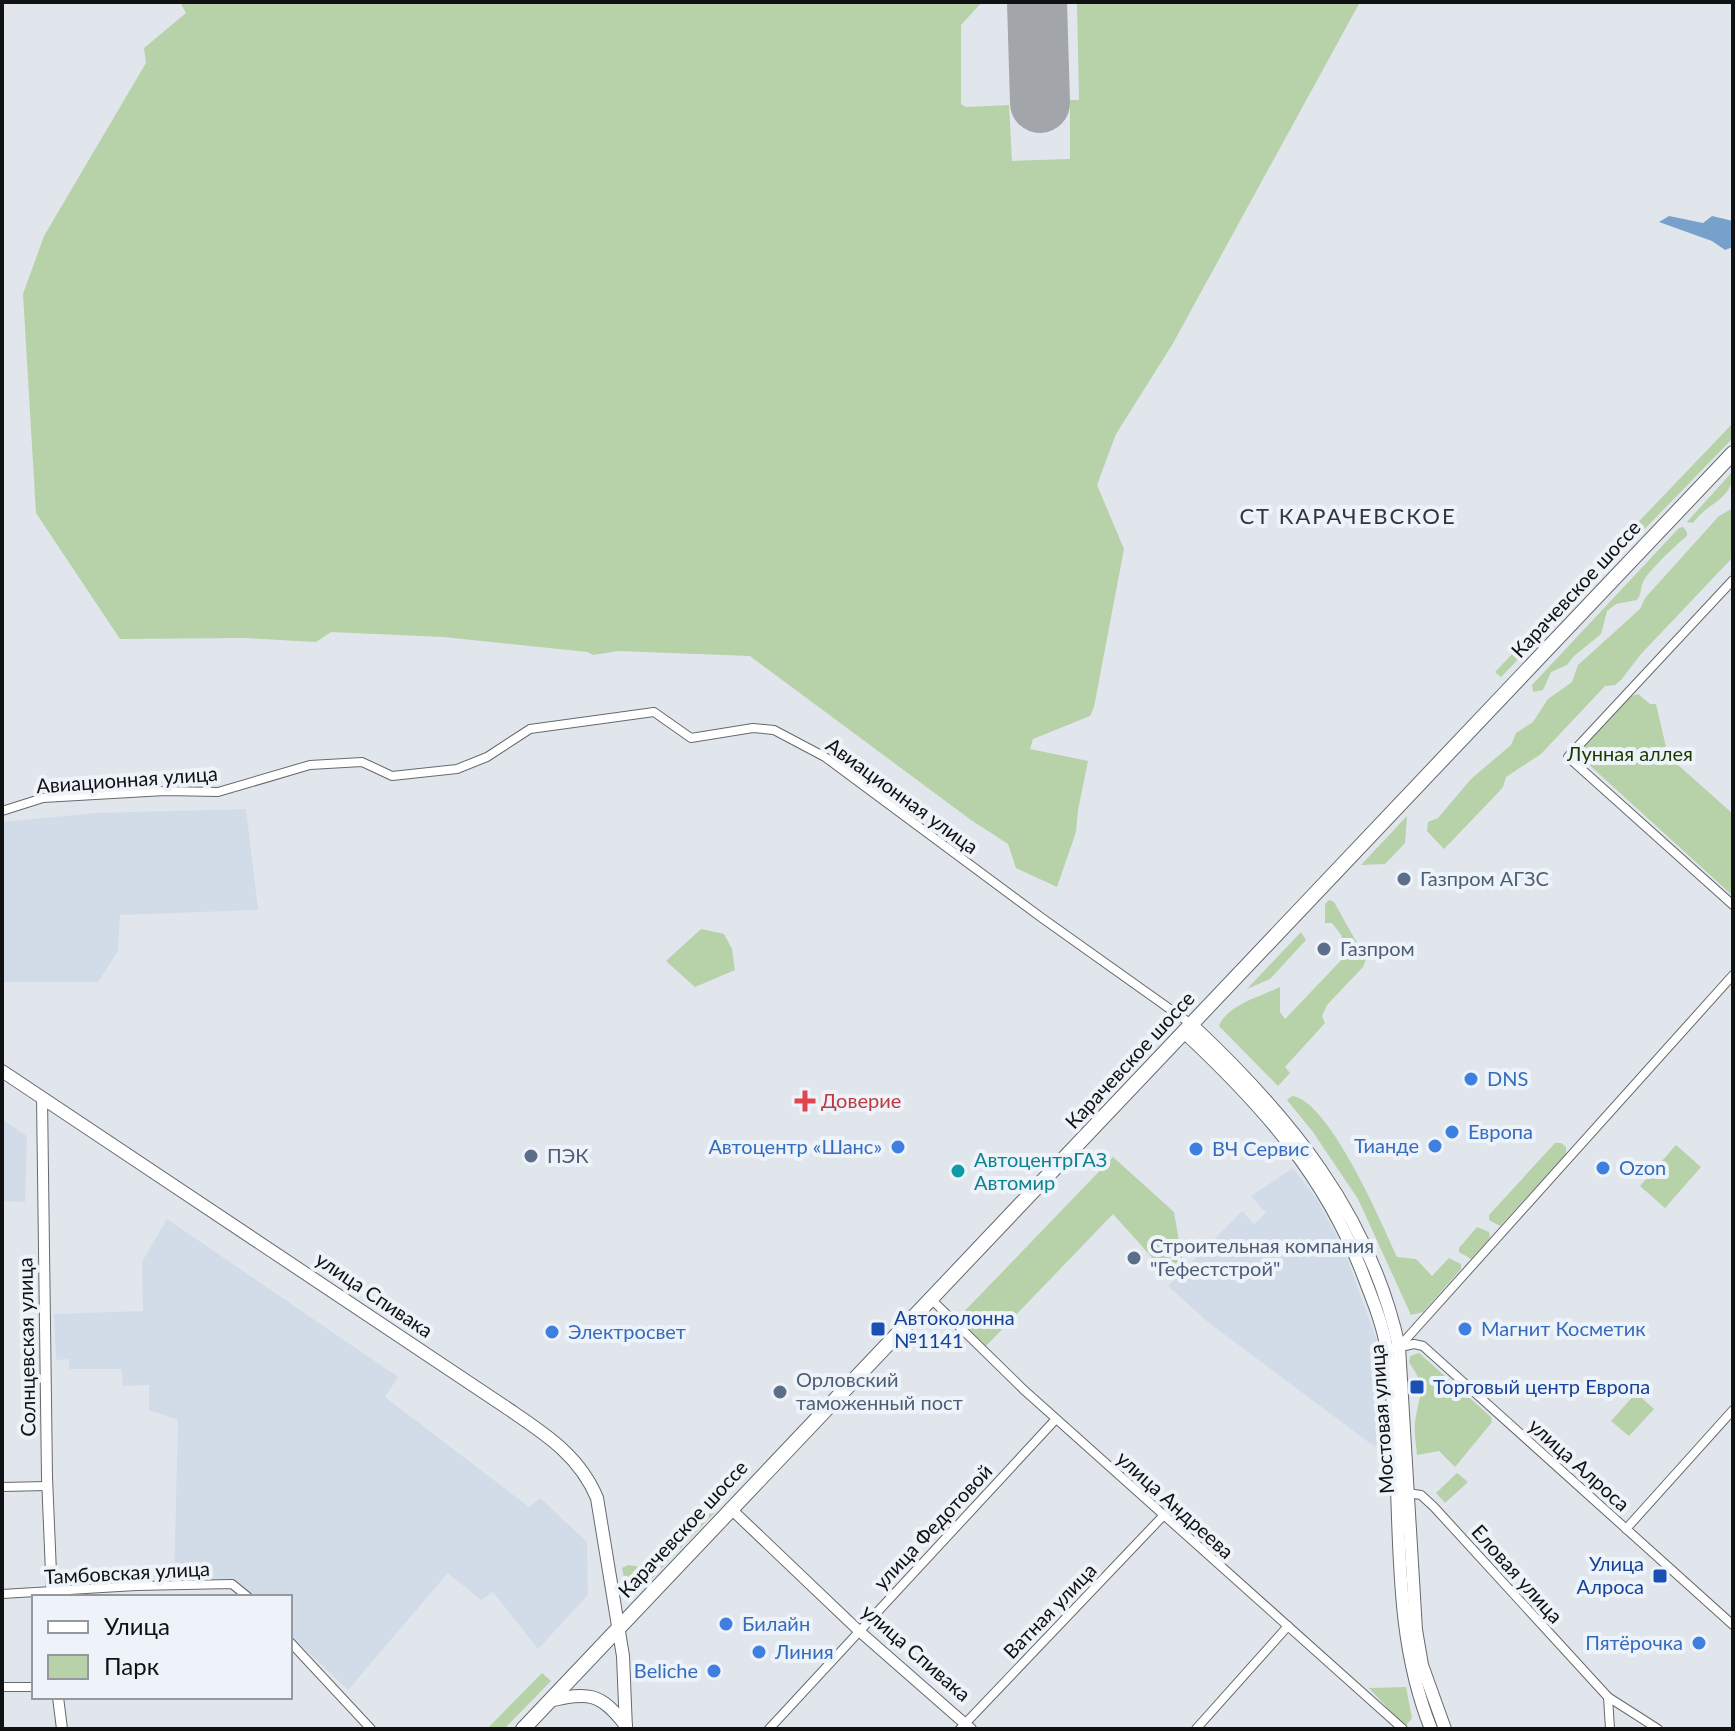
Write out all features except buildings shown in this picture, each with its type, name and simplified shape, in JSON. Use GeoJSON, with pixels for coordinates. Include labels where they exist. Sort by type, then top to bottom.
{"type":"FeatureCollection","features":[{"type":"Feature","properties":{"kind":"highway","name":"Карачевское шоссе"},"geometry":{"type":"LineString","coordinates":[[523,1729],[1733,453]]}},
{"type":"Feature","properties":{"kind":"main road","name":"Мостовая улица"},"geometry":{"type":"LineString","coordinates":[[1188,1028],[1266,1098],[1323,1170],[1355,1224],[1394,1323],[1400,1580],[1412,1668],[1431,1729]]}},
{"type":"Feature","properties":{"kind":"main road","name":"улица Спивака"},"geometry":{"type":"LineString","coordinates":[[2,1071],[523,1419],[570,1454],[590,1479],[597,1498],[619,1626],[628,1728]]}},
{"type":"Feature","properties":{"kind":"main road","name":"Мостовая улица"},"geometry":{"type":"LineString","coordinates":[[1393,1348],[1408,1493],[1416,1630],[1422,1665],[1445,1729]]}},
{"type":"Feature","properties":{"kind":"main road"},"geometry":{"type":"LineString","coordinates":[[549,1701],[579,1694],[596,1697],[612,1708],[628,1728]]}},
{"type":"Feature","properties":{"kind":"street"},"geometry":{"type":"LineString","coordinates":[[1733,580],[1568,757],[1733,905]]}},
{"type":"Feature","properties":{"kind":"street","name":"Авиационная улица"},"geometry":{"type":"LineString","coordinates":[[2,811],[43,798],[165,791],[218,792],[310,765],[362,762],[392,776],[457,769],[487,757],[530,729],[654,712],[691,738],[753,728],[774,730],[825,757],[1188,1028]]}},
{"type":"Feature","properties":{"kind":"street"},"geometry":{"type":"LineString","coordinates":[[1393,1348],[1733,975]]}},
{"type":"Feature","properties":{"kind":"street","name":"Солнцевская улица"},"geometry":{"type":"LineString","coordinates":[[42,1097],[47,1486],[52,1595]]}},
{"type":"Feature","properties":{"kind":"street","name":"улица Андреева"},"geometry":{"type":"LineString","coordinates":[[930,1298],[1056,1419],[1403,1729]]}},
{"type":"Feature","properties":{"kind":"street","name":"улица Алроса"},"geometry":{"type":"LineString","coordinates":[[1393,1348],[1414,1344],[1423,1346],[1733,1625]]}},
{"type":"Feature","properties":{"kind":"street"},"geometry":{"type":"LineString","coordinates":[[1626,1529],[1733,1410]]}},
{"type":"Feature","properties":{"kind":"street","name":"улица Федотовой"},"geometry":{"type":"LineString","coordinates":[[769,1729],[1056,1419]]}},
{"type":"Feature","properties":{"kind":"street"},"geometry":{"type":"LineString","coordinates":[[2,1487],[47,1486]]}},
{"type":"Feature","properties":{"kind":"street","name":"Еловая улица"},"geometry":{"type":"LineString","coordinates":[[1408,1493],[1421,1495],[1434,1507],[1608,1697],[1658,1729]]}},
{"type":"Feature","properties":{"kind":"street","name":"улица Спивака"},"geometry":{"type":"LineString","coordinates":[[730,1508],[965,1727]]}},
{"type":"Feature","properties":{"kind":"street","name":"Ватная улица"},"geometry":{"type":"LineString","coordinates":[[965,1727],[1163,1516]]}},
{"type":"Feature","properties":{"kind":"street","name":"Тамбовская улица"},"geometry":{"type":"LineString","coordinates":[[2,1594],[52,1595],[136,1586],[232,1584],[246,1595]]}},
{"type":"Feature","properties":{"kind":"street"},"geometry":{"type":"LineString","coordinates":[[1196,1729],[1288,1626]]}},
{"type":"Feature","properties":{"kind":"street"},"geometry":{"type":"LineString","coordinates":[[292,1644],[371,1729]]}},
{"type":"Feature","properties":{"kind":"street"},"geometry":{"type":"LineString","coordinates":[[2,1687],[32,1687]]}},
{"type":"Feature","properties":{"kind":"street"},"geometry":{"type":"LineString","coordinates":[[1608,1697],[1610,1729]]}},
{"type":"Feature","properties":{"kind":"street"},"geometry":{"type":"LineString","coordinates":[[58,1699],[62,1729]]}},
{"type":"Feature","properties":{"kind":"street"},"geometry":{"type":"LineString","coordinates":[[1422,1729],[1426,1716]]}},
{"type":"Feature","properties":{"kind":"shaded area"},"geometry":{"type":"Polygon","coordinates":[[[246,809],[258,910],[120,915],[118,951],[98,982],[2,982],[2,822],[96,813],[246,809]]]}},
{"type":"Feature","properties":{"kind":"shaded area"},"geometry":{"type":"Polygon","coordinates":[[[2,1119],[27,1136],[25,1202],[2,1201],[2,1119]]]}},
{"type":"Feature","properties":{"kind":"shaded area"},"geometry":{"type":"Polygon","coordinates":[[[1293,1168],[1316,1198],[1343,1247],[1377,1341],[1388,1441],[1375,1447],[1209,1323],[1168,1286],[1242,1211],[1254,1224],[1266,1213],[1251,1196],[1293,1168]]]}},
{"type":"Feature","properties":{"kind":"shaded area"},"geometry":{"type":"Polygon","coordinates":[[[167,1219],[398,1377],[385,1397],[529,1507],[540,1498],[587,1542],[588,1595],[538,1649],[493,1592],[481,1600],[448,1573],[348,1690],[292,1637],[292,1595],[249,1595],[231,1579],[174,1583],[178,1420],[149,1410],[149,1385],[123,1386],[121,1369],[69,1369],[69,1359],[56,1360],[54,1314],[143,1311],[142,1262],[167,1219]]]}},
{"type":"Feature","properties":{"kind":"green space"},"geometry":{"type":"Polygon","coordinates":[[[180,2],[982,2],[961,25],[961,104],[966,107],[1009,105],[1012,161],[1070,159],[1070,100],[1079,100],[1077,2],[1360,2],[1172,345],[1116,434],[1097,485],[1124,549],[1094,707],[1090,716],[1033,739],[1030,749],[1088,761],[1076,832],[1057,887],[1016,868],[1008,844],[750,656],[618,651],[593,655],[444,637],[331,632],[316,642],[244,638],[120,639],[36,513],[23,294],[44,236],[146,63],[144,48],[186,13],[180,2]]]}},
{"type":"Feature","properties":{"kind":"green space"},"geometry":{"type":"Polygon","coordinates":[[[1733,423],[1733,438],[1501,677],[1495,672],[1733,423]]]}},
{"type":"Feature","properties":{"kind":"green space"},"geometry":{"type":"Polygon","coordinates":[[[1733,471],[1729,489],[1724,495],[1693,523],[1687,522],[1733,471]]]}},
{"type":"Feature","properties":{"kind":"green space"},"geometry":{"type":"Polygon","coordinates":[[[1733,508],[1733,557],[1641,654],[1621,680],[1615,685],[1605,686],[1541,754],[1506,777],[1503,787],[1444,849],[1427,831],[1428,822],[1438,818],[1471,779],[1511,745],[1516,733],[1533,722],[1548,699],[1572,682],[1578,665],[1640,609],[1645,598],[1719,516],[1733,508]]]}},
{"type":"Feature","properties":{"kind":"green space"},"geometry":{"type":"Polygon","coordinates":[[[1683,527],[1687,536],[1646,577],[1637,600],[1616,604],[1607,611],[1601,634],[1567,665],[1551,672],[1543,690],[1533,692],[1532,685],[1683,527]]]}},
{"type":"Feature","properties":{"kind":"green space","name":"Лунная аллея"},"geometry":{"type":"Polygon","coordinates":[[[1638,694],[1650,704],[1656,704],[1668,756],[1733,814],[1733,896],[1585,761],[1585,746],[1631,696],[1638,694]]]}},
{"type":"Feature","properties":{"kind":"green space"},"geometry":{"type":"Polygon","coordinates":[[[1407,816],[1405,843],[1385,864],[1361,865],[1407,816]]]}},
{"type":"Feature","properties":{"kind":"green space"},"geometry":{"type":"Polygon","coordinates":[[[1329,900],[1334,902],[1366,959],[1363,967],[1327,1005],[1322,1016],[1325,1023],[1285,1067],[1290,1073],[1278,1086],[1219,1026],[1236,1007],[1280,987],[1280,1012],[1285,1019],[1351,950],[1332,923],[1325,923],[1325,904],[1329,900]]]}},
{"type":"Feature","properties":{"kind":"green space"},"geometry":{"type":"Polygon","coordinates":[[[701,929],[724,934],[732,949],[735,970],[695,987],[666,961],[701,929]]]}},
{"type":"Feature","properties":{"kind":"green space"},"geometry":{"type":"Polygon","coordinates":[[[1301,932],[1306,940],[1270,979],[1247,989],[1301,932]]]}},
{"type":"Feature","properties":{"kind":"green space"},"geometry":{"type":"Polygon","coordinates":[[[1292,1096],[1307,1103],[1338,1140],[1397,1257],[1416,1259],[1432,1276],[1449,1258],[1461,1264],[1461,1269],[1423,1312],[1411,1315],[1358,1199],[1313,1132],[1287,1100],[1292,1096]]]}},
{"type":"Feature","properties":{"kind":"green space"},"geometry":{"type":"Polygon","coordinates":[[[1555,1143],[1566,1147],[1566,1154],[1500,1226],[1489,1220],[1489,1215],[1555,1143]]]}},
{"type":"Feature","properties":{"kind":"green space"},"geometry":{"type":"Polygon","coordinates":[[[1676,1145],[1701,1167],[1665,1208],[1640,1186],[1676,1145]]]}},
{"type":"Feature","properties":{"kind":"green space"},"geometry":{"type":"Polygon","coordinates":[[[1113,1157],[1174,1212],[1183,1264],[1166,1273],[1113,1214],[986,1346],[957,1319],[1113,1157]]]}},
{"type":"Feature","properties":{"kind":"green space"},"geometry":{"type":"Polygon","coordinates":[[[1477,1227],[1489,1232],[1490,1238],[1471,1259],[1459,1252],[1459,1248],[1477,1227]]]}},
{"type":"Feature","properties":{"kind":"green space"},"geometry":{"type":"Polygon","coordinates":[[[1419,1353],[1491,1417],[1492,1422],[1455,1467],[1439,1451],[1417,1455],[1415,1425],[1421,1389],[1409,1362],[1410,1356],[1419,1353]]]}},
{"type":"Feature","properties":{"kind":"green space"},"geometry":{"type":"Polygon","coordinates":[[[1636,1393],[1654,1409],[1629,1436],[1611,1421],[1636,1393]]]}},
{"type":"Feature","properties":{"kind":"green space"},"geometry":{"type":"Polygon","coordinates":[[[1457,1473],[1468,1482],[1445,1503],[1436,1493],[1457,1473]]]}},
{"type":"Feature","properties":{"kind":"green space"},"geometry":{"type":"Polygon","coordinates":[[[715,1512],[640,1591],[629,1588],[622,1568],[628,1565],[653,1569],[707,1514],[715,1512]]]}},
{"type":"Feature","properties":{"kind":"green space"},"geometry":{"type":"Polygon","coordinates":[[[542,1673],[551,1681],[504,1729],[487,1729],[542,1673]]]}},
{"type":"Feature","properties":{"kind":"green space"},"geometry":{"type":"Polygon","coordinates":[[[1406,1687],[1412,1718],[1405,1727],[1369,1688],[1406,1687]]]}},
{"type":"Feature","properties":{"kind":"water"},"geometry":{"type":"Polygon","coordinates":[[[1669,216],[1703,223],[1712,216],[1733,221],[1733,247],[1725,250],[1712,241],[1659,222],[1669,216]]]}},
{"type":"Feature","properties":{"kind":"runway"},"geometry":{"type":"LineString","coordinates":[[1037,2],[1040,103]]}},
{"type":"Feature","properties":{"kind":"place","name":"Газпром АГЗС"},"geometry":{"type":"Point","coordinates":[1404,879]}},
{"type":"Feature","properties":{"kind":"place","name":"Газпром"},"geometry":{"type":"Point","coordinates":[1324,949]}},
{"type":"Feature","properties":{"kind":"place","name":"DNS"},"geometry":{"type":"Point","coordinates":[1471,1079]}},
{"type":"Feature","properties":{"kind":"place","name":"Доверие"},"geometry":{"type":"Point","coordinates":[805,1101]}},
{"type":"Feature","properties":{"kind":"place","name":"Европа"},"geometry":{"type":"Point","coordinates":[1452,1132]}},
{"type":"Feature","properties":{"kind":"place","name":"Тианде"},"geometry":{"type":"Point","coordinates":[1435,1146]}},
{"type":"Feature","properties":{"kind":"place","name":"Автоцентр «Шанс»"},"geometry":{"type":"Point","coordinates":[898,1147]}},
{"type":"Feature","properties":{"kind":"place","name":"ВЧ Сервис"},"geometry":{"type":"Point","coordinates":[1196,1149]}},
{"type":"Feature","properties":{"kind":"place","name":"ПЭК"},"geometry":{"type":"Point","coordinates":[531,1156]}},
{"type":"Feature","properties":{"kind":"place","name":"Ozon"},"geometry":{"type":"Point","coordinates":[1603,1168]}},
{"type":"Feature","properties":{"kind":"place","name":"АвтоцентрГАЗ Автомир"},"geometry":{"type":"Point","coordinates":[958,1171]}},
{"type":"Feature","properties":{"kind":"place","name":"Строительная компания \"Гефестстрой\""},"geometry":{"type":"Point","coordinates":[1134,1258]}},
{"type":"Feature","properties":{"kind":"place","name":"Автоколонна №1141"},"geometry":{"type":"Point","coordinates":[878,1329]}},
{"type":"Feature","properties":{"kind":"place","name":"Магнит Косметик"},"geometry":{"type":"Point","coordinates":[1465,1329]}},
{"type":"Feature","properties":{"kind":"place","name":"Электросвет"},"geometry":{"type":"Point","coordinates":[552,1332]}},
{"type":"Feature","properties":{"kind":"place","name":"Торговый центр Европа"},"geometry":{"type":"Point","coordinates":[1417,1387]}},
{"type":"Feature","properties":{"kind":"place","name":"Орловский таможенный пост"},"geometry":{"type":"Point","coordinates":[780,1392]}},
{"type":"Feature","properties":{"kind":"place","name":"Улица Алроса"},"geometry":{"type":"Point","coordinates":[1660,1576]}},
{"type":"Feature","properties":{"kind":"place","name":"Билайн"},"geometry":{"type":"Point","coordinates":[726,1624]}},
{"type":"Feature","properties":{"kind":"place","name":"Пятёрочка"},"geometry":{"type":"Point","coordinates":[1699,1643]}},
{"type":"Feature","properties":{"kind":"place","name":"Линия"},"geometry":{"type":"Point","coordinates":[759,1652]}},
{"type":"Feature","properties":{"kind":"place","name":"Beliche"},"geometry":{"type":"Point","coordinates":[714,1671]}},
{"type":"Feature","properties":{"kind":"district","name":"СТ КАРАЧЕВСКОЕ"},"geometry":{"type":"Point","coordinates":[1348,516]}}]}
